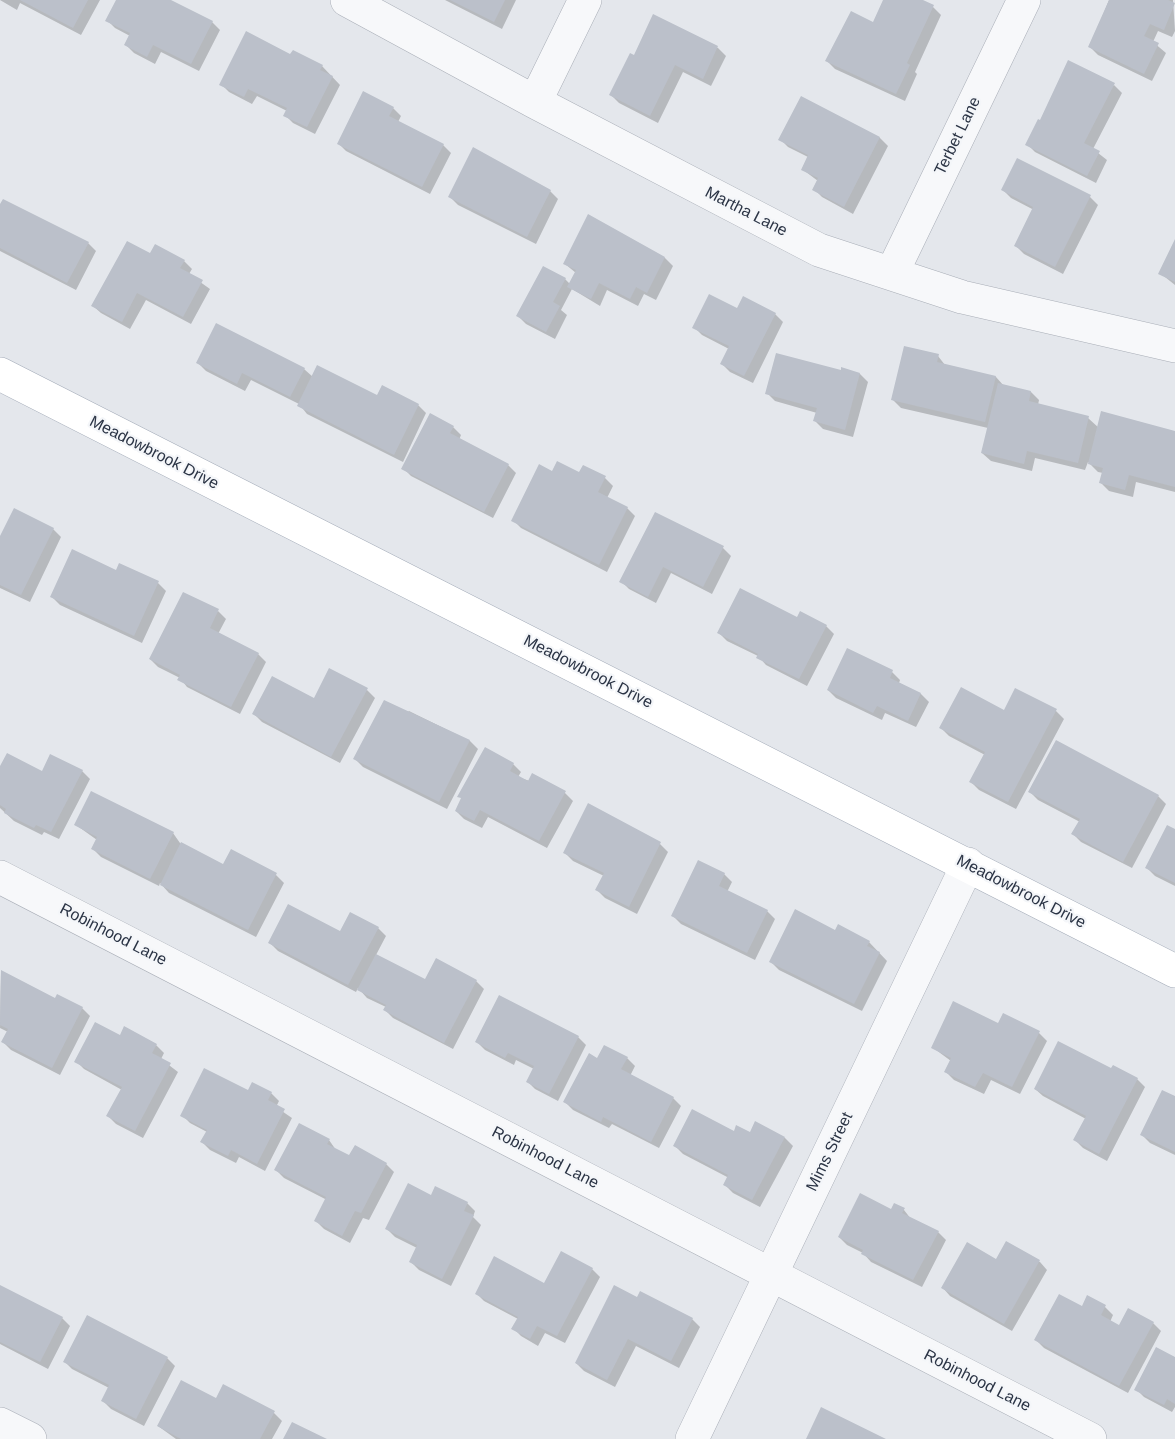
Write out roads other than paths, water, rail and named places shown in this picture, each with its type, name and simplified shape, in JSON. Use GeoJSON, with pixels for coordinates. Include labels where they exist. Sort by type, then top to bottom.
{"type":"FeatureCollection","features":[{"type":"Feature","properties":{"kind":"main road","name":"Meadowbrook Drive"},"geometry":{"type":"LineString","coordinates":[[0,374],[1175,971]]}},
{"type":"Feature","properties":{"kind":"street","name":"Martha Lane"},"geometry":{"type":"LineString","coordinates":[[347,0],[535,102],[819,250],[962,297],[1175,346]]}},
{"type":"Feature","properties":{"kind":"street"},"geometry":{"type":"LineString","coordinates":[[535,102],[585,0]]}},
{"type":"Feature","properties":{"kind":"street","name":"Terbet Lane"},"geometry":{"type":"LineString","coordinates":[[891,273],[1024,0]]}},
{"type":"Feature","properties":{"kind":"street","name":"Mims Street"},"geometry":{"type":"LineString","coordinates":[[692,1439],[968,864]]}},
{"type":"Feature","properties":{"kind":"street","name":"Robinhood Lane"},"geometry":{"type":"LineString","coordinates":[[0,877],[1090,1439]]}},
{"type":"Feature","properties":{"kind":"street"},"geometry":{"type":"LineString","coordinates":[[0,1424],[30,1439]]}}]}
